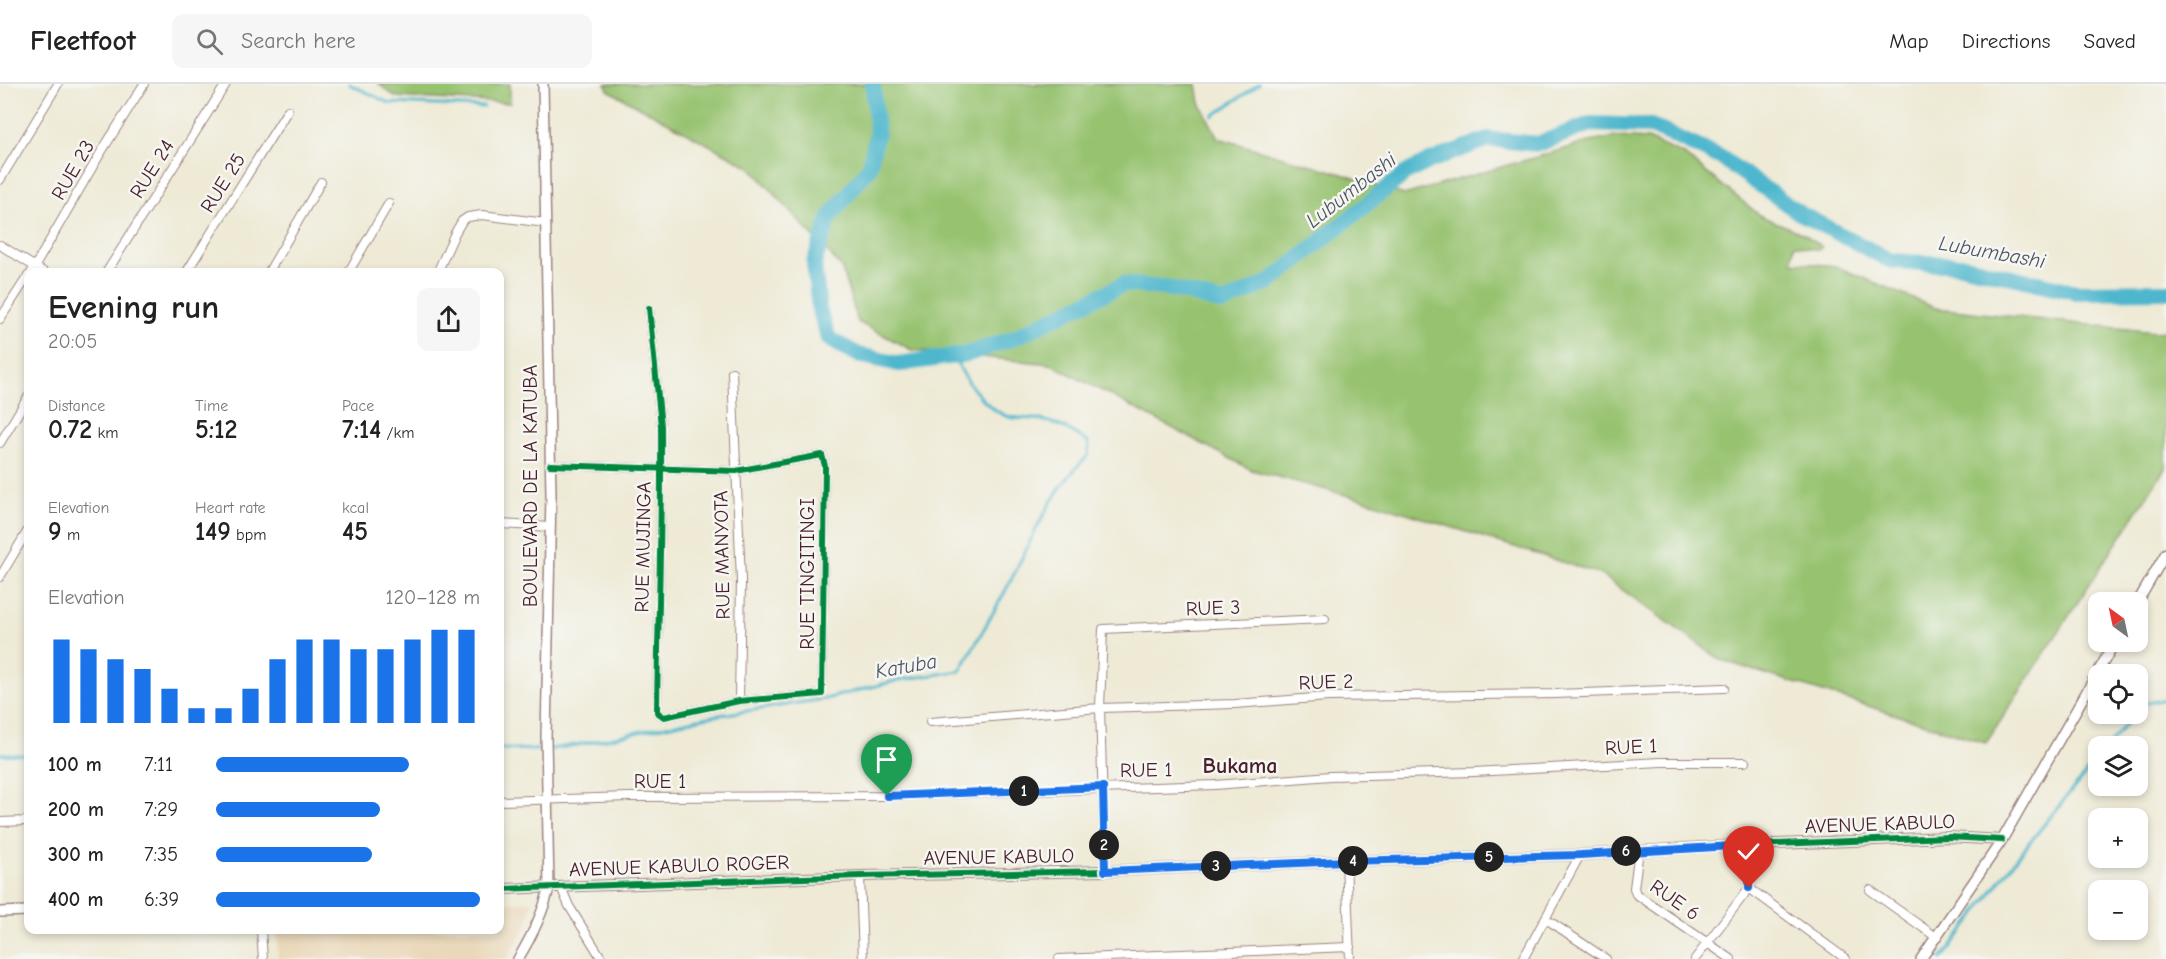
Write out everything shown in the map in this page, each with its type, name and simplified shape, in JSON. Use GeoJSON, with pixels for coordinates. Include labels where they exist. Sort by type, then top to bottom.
{"type":"FeatureCollection","features":[{"type":"Feature","properties":{"kind":"street"},"geometry":{"type":"LineString","coordinates":[[0,180],[58,84]]}},
{"type":"Feature","properties":{"kind":"street","name":"RUE 23"},"geometry":{"type":"LineString","coordinates":[[34,268],[100,154],[144,84]]}},
{"type":"Feature","properties":{"kind":"street","name":"RUE 24"},"geometry":{"type":"LineString","coordinates":[[109,268],[226,84]]}},
{"type":"Feature","properties":{"kind":"street","name":"BOULEVARD DE LA KATUBA"},"geometry":{"type":"LineString","coordinates":[[518,959],[544,910],[549,888],[546,738],[550,465],[543,84]]}},
{"type":"Feature","properties":{"kind":"street","name":"RUE 25"},"geometry":{"type":"LineString","coordinates":[[189,268],[288,110]]}},
{"type":"Feature","properties":{"kind":"street"},"geometry":{"type":"LineString","coordinates":[[271,268],[321,182]]}},
{"type":"Feature","properties":{"kind":"street"},"geometry":{"type":"LineString","coordinates":[[351,268],[389,204]]}},
{"type":"Feature","properties":{"kind":"street"},"geometry":{"type":"LineString","coordinates":[[439,268],[455,232],[462,221],[468,217],[475,215],[546,223]]}},
{"type":"Feature","properties":{"kind":"street"},"geometry":{"type":"LineString","coordinates":[[0,245],[27,268]]}},
{"type":"Feature","properties":{"kind":"street","name":"RUE 23"},"geometry":{"type":"LineString","coordinates":[[0,319],[24,284]]}},
{"type":"Feature","properties":{"kind":"street","name":"RUE MUJINGA"},"geometry":{"type":"LineString","coordinates":[[649,308],[661,426],[657,712],[658,715],[664,717],[739,701]]}},
{"type":"Feature","properties":{"kind":"street","name":"RUE MANYOTA"},"geometry":{"type":"LineString","coordinates":[[732,372],[741,580],[739,701]]}},
{"type":"Feature","properties":{"kind":"street"},"geometry":{"type":"LineString","coordinates":[[0,443],[24,404]]}},
{"type":"Feature","properties":{"kind":"street","name":"RUE TINGITINGI"},"geometry":{"type":"LineString","coordinates":[[736,471],[822,455],[825,466],[822,693],[739,701]]}},
{"type":"Feature","properties":{"kind":"street"},"geometry":{"type":"LineString","coordinates":[[550,465],[736,471]]}},
{"type":"Feature","properties":{"kind":"street"},"geometry":{"type":"LineString","coordinates":[[504,524],[550,527]]}},
{"type":"Feature","properties":{"kind":"street"},"geometry":{"type":"LineString","coordinates":[[1,572],[24,536]]}},
{"type":"Feature","properties":{"kind":"street"},"geometry":{"type":"LineString","coordinates":[[2144,592],[2166,553]]}},
{"type":"Feature","properties":{"kind":"street","name":"RUE 3"},"geometry":{"type":"LineString","coordinates":[[1100,708],[1103,629],[1325,619]]}},
{"type":"Feature","properties":{"kind":"street"},"geometry":{"type":"LineString","coordinates":[[1921,959],[2002,840],[2109,652]]}},
{"type":"Feature","properties":{"kind":"street","name":"RUE 2"},"geometry":{"type":"LineString","coordinates":[[930,722],[1100,708],[1234,704],[1328,697],[1555,694],[1724,688]]}},
{"type":"Feature","properties":{"kind":"street"},"geometry":{"type":"LineString","coordinates":[[1100,708],[1105,871]]}},
{"type":"Feature","properties":{"kind":"street","name":"RUE 1"},"geometry":{"type":"LineString","coordinates":[[504,801],[887,796],[1215,784],[1331,776],[1474,772],[1661,762],[1745,762]]}},
{"type":"Feature","properties":{"kind":"street"},"geometry":{"type":"LineString","coordinates":[[0,822],[24,821]]}},
{"type":"Feature","properties":{"kind":"street","name":"AVENUE KABULO"},"geometry":{"type":"LineString","coordinates":[[860,876],[1105,871],[1346,861],[1580,855],[1639,850],[1949,837],[2002,840]]}},
{"type":"Feature","properties":{"kind":"street"},"geometry":{"type":"LineString","coordinates":[[1695,959],[1749,888],[1750,845]]}},
{"type":"Feature","properties":{"kind":"street","name":"RUE 6"},"geometry":{"type":"LineString","coordinates":[[1639,850],[1634,888],[1636,894],[1731,959]]}},
{"type":"Feature","properties":{"kind":"street"},"geometry":{"type":"LineString","coordinates":[[1523,959],[1580,855]]}},
{"type":"Feature","properties":{"kind":"street"},"geometry":{"type":"LineString","coordinates":[[1346,861],[1350,959]]}},
{"type":"Feature","properties":{"kind":"street"},"geometry":{"type":"LineString","coordinates":[[860,876],[863,959]]}},
{"type":"Feature","properties":{"kind":"street","name":"AVENUE KABULO ROGER"},"geometry":{"type":"LineString","coordinates":[[504,889],[860,876]]}},
{"type":"Feature","properties":{"kind":"street"},"geometry":{"type":"LineString","coordinates":[[561,887],[569,906],[602,959]]}},
{"type":"Feature","properties":{"kind":"street"},"geometry":{"type":"LineString","coordinates":[[1749,888],[1846,959]]}},
{"type":"Feature","properties":{"kind":"street"},"geometry":{"type":"LineString","coordinates":[[1870,890],[1936,937]]}},
{"type":"Feature","properties":{"kind":"street"},"geometry":{"type":"LineString","coordinates":[[0,912],[24,911]]}},
{"type":"Feature","properties":{"kind":"street"},"geometry":{"type":"LineString","coordinates":[[1546,919],[1606,959]]}},
{"type":"Feature","properties":{"kind":"street"},"geometry":{"type":"LineString","coordinates":[[261,934],[263,959]]}},
{"type":"Feature","properties":{"kind":"street"},"geometry":{"type":"LineString","coordinates":[[1059,959],[1350,947]]}},
{"type":"Feature","properties":{"kind":"shaded area"},"geometry":{"type":"Polygon","coordinates":[[[532,901],[527,925],[507,959],[278,959],[277,934],[504,934],[504,903],[532,901]]]}},
{"type":"Feature","properties":{"kind":"green space"},"geometry":{"type":"Polygon","coordinates":[[[379,84],[510,84],[510,103],[395,97],[379,84]]]}},
{"type":"Feature","properties":{"kind":"green space"},"geometry":{"type":"Polygon","coordinates":[[[606,84],[1197,84],[1200,103],[1218,138],[1342,174],[1404,195],[1585,143],[1615,137],[1647,139],[1684,155],[1761,216],[1804,234],[1822,247],[1820,250],[1794,245],[1792,262],[1835,266],[1935,308],[2154,332],[2166,331],[2166,467],[1986,743],[1721,660],[1600,574],[1372,502],[1252,470],[1051,364],[912,350],[858,322],[841,267],[750,167],[608,90],[606,84]]]}},
{"type":"Feature","properties":{"kind":"waterway"},"geometry":{"type":"LineString","coordinates":[[349,84],[389,103],[484,107]]}},
{"type":"Feature","properties":{"kind":"waterway","name":"Lubumbashi"},"geometry":{"type":"LineString","coordinates":[[873,84],[877,133],[869,168],[829,218],[814,263],[819,309],[829,339],[859,355],[899,364],[968,354],[1011,339],[1124,284],[1172,289],[1223,303],[1270,282],[1406,173],[1430,161],[1488,139],[1538,144],[1590,124],[1651,126],[1720,157],[1801,214],[1891,261],[1961,265],[2076,292],[2166,291]]}},
{"type":"Feature","properties":{"kind":"waterway"},"geometry":{"type":"LineString","coordinates":[[1213,116],[1259,84]]}},
{"type":"Feature","properties":{"kind":"waterway","name":"Katuba"},"geometry":{"type":"LineString","coordinates":[[504,749],[546,750],[582,744],[713,716],[825,699],[899,680],[960,671],[1008,586],[1052,500],[1088,456],[1089,443],[1057,424],[1009,417],[989,406],[963,373],[954,356]]}},
{"type":"Feature","properties":{"kind":"waterway"},"geometry":{"type":"LineString","coordinates":[[2148,703],[2166,699]]}},
{"type":"Feature","properties":{"kind":"waterway"},"geometry":{"type":"LineString","coordinates":[[2116,736],[2126,724]]}},
{"type":"Feature","properties":{"kind":"waterway","name":"Katuba"},"geometry":{"type":"LineString","coordinates":[[0,754],[24,755]]}},
{"type":"Feature","properties":{"kind":"waterway"},"geometry":{"type":"LineString","coordinates":[[1942,959],[2017,858],[2088,770]]}},
{"type":"Feature","properties":{"kind":"cycle path"},"geometry":{"type":"LineString","coordinates":[[550,465],[736,471],[822,455],[825,466],[822,694],[739,701],[664,717],[657,712],[661,497],[661,462],[661,426],[649,308]]}},
{"type":"Feature","properties":{"kind":"cycle path"},"geometry":{"type":"LineString","coordinates":[[504,889],[1580,855],[1703,847],[1949,837],[2002,840]]}},
{"type":"Feature","properties":{"kind":"district","name":"Bukama"},"geometry":{"type":"Point","coordinates":[1240,766]}},
{"type":"Feature","properties":{"kind":"route"},"geometry":{"type":"LineString","coordinates":[[887,796],[1103,787],[1105,871],[1346,861],[1580,855],[1750,845],[1749,888]]}}]}
